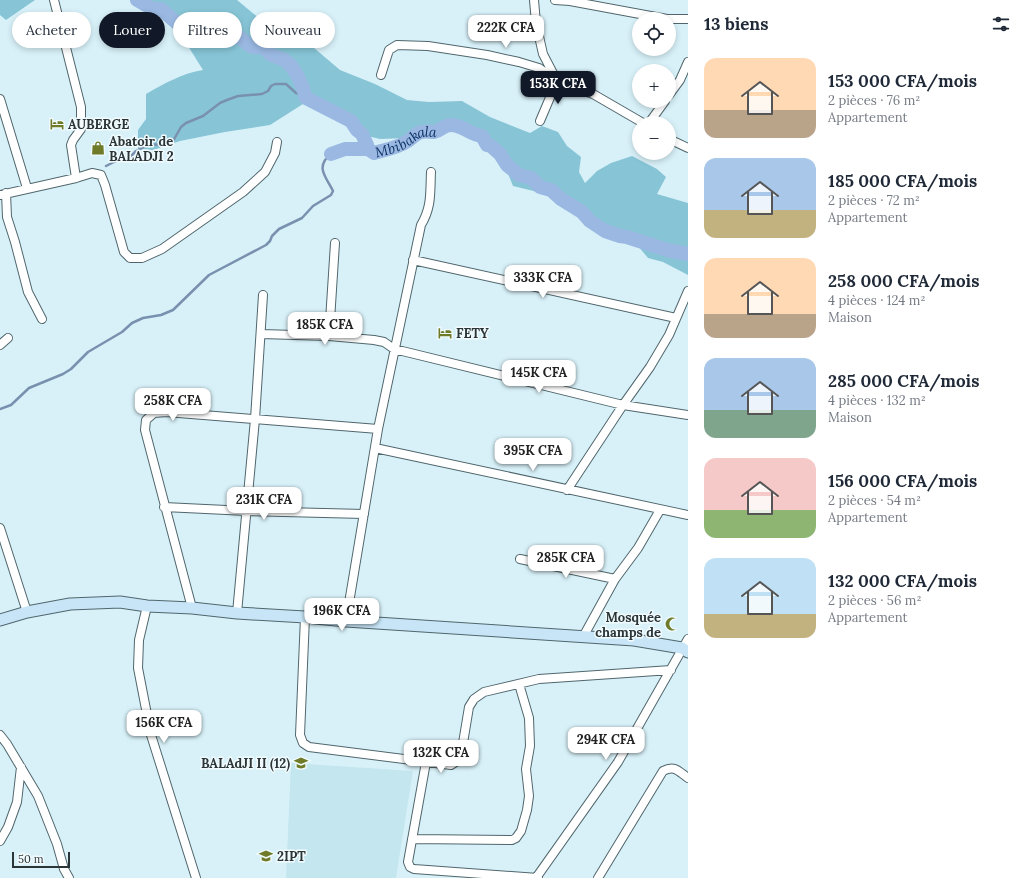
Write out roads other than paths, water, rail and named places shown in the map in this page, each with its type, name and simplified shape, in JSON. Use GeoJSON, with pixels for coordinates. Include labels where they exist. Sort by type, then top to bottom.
{"type":"FeatureCollection","features":[{"type":"Feature","properties":{"kind":"street"},"geometry":{"type":"LineString","coordinates":[[54,0],[81,107],[81,129],[71,145],[76,178]]}},
{"type":"Feature","properties":{"kind":"street"},"geometry":{"type":"LineString","coordinates":[[534,0],[536,23],[543,54],[557,80]]}},
{"type":"Feature","properties":{"kind":"street"},"geometry":{"type":"LineString","coordinates":[[555,0],[570,1],[632,12]]}},
{"type":"Feature","properties":{"kind":"street"},"geometry":{"type":"LineString","coordinates":[[676,19],[688,19]]}},
{"type":"Feature","properties":{"kind":"street"},"geometry":{"type":"LineString","coordinates":[[382,75],[389,50],[397,45],[428,46],[487,55],[540,68],[557,80],[593,94],[632,117]]}},
{"type":"Feature","properties":{"kind":"street"},"geometry":{"type":"LineString","coordinates":[[676,85],[688,62]]}},
{"type":"Feature","properties":{"kind":"street"},"geometry":{"type":"LineString","coordinates":[[540,121],[557,80]]}},
{"type":"Feature","properties":{"kind":"street"},"geometry":{"type":"LineString","coordinates":[[0,99],[27,188]]}},
{"type":"Feature","properties":{"kind":"street"},"geometry":{"type":"LineString","coordinates":[[42,319],[28,292],[7,217],[3,194],[92,173],[101,175],[124,252],[130,258],[142,258],[177,240],[243,192],[265,172],[275,153],[277,142]]}},
{"type":"Feature","properties":{"kind":"street"},"geometry":{"type":"LineString","coordinates":[[676,142],[688,148]]}},
{"type":"Feature","properties":{"kind":"street"},"geometry":{"type":"LineString","coordinates":[[346,621],[378,429],[394,349],[421,225],[427,216],[430,204],[431,172]]}},
{"type":"Feature","properties":{"kind":"street"},"geometry":{"type":"LineString","coordinates":[[329,336],[335,243]]}},
{"type":"Feature","properties":{"kind":"street"},"geometry":{"type":"LineString","coordinates":[[413,260],[676,318]]}},
{"type":"Feature","properties":{"kind":"street"},"geometry":{"type":"LineString","coordinates":[[567,490],[650,367],[669,335],[688,291]]}},
{"type":"Feature","properties":{"kind":"street"},"geometry":{"type":"LineString","coordinates":[[237,613],[256,419],[264,295]]}},
{"type":"Feature","properties":{"kind":"street"},"geometry":{"type":"LineString","coordinates":[[261,334],[329,336],[374,340],[384,342],[394,349],[623,405],[688,415]]}},
{"type":"Feature","properties":{"kind":"street"},"geometry":{"type":"LineString","coordinates":[[0,345],[8,338]]}},
{"type":"Feature","properties":{"kind":"street"},"geometry":{"type":"LineString","coordinates":[[192,608],[164,507],[145,430],[146,420],[154,413],[166,412],[378,429]]}},
{"type":"Feature","properties":{"kind":"street"},"geometry":{"type":"LineString","coordinates":[[375,448],[688,515]]}},
{"type":"Feature","properties":{"kind":"street"},"geometry":{"type":"LineString","coordinates":[[164,507],[364,514]]}},
{"type":"Feature","properties":{"kind":"street"},"geometry":{"type":"LineString","coordinates":[[583,637],[616,579],[638,548],[660,510]]}},
{"type":"Feature","properties":{"kind":"street"},"geometry":{"type":"LineString","coordinates":[[0,528],[26,612]]}},
{"type":"Feature","properties":{"kind":"street"},"geometry":{"type":"LineString","coordinates":[[520,560],[616,579]]}},
{"type":"Feature","properties":{"kind":"street"},"geometry":{"type":"LineString","coordinates":[[0,620],[26,612],[70,604],[120,602],[147,606],[192,608],[237,613],[634,640],[686,646],[618,762],[537,878],[414,869],[410,867],[408,862],[426,762]]}},
{"type":"Feature","properties":{"kind":"street"},"geometry":{"type":"LineString","coordinates":[[147,606],[139,640],[138,668],[150,735],[196,878]]}},
{"type":"Feature","properties":{"kind":"street"},"geometry":{"type":"LineString","coordinates":[[305,617],[300,735],[303,743],[309,747],[450,765],[457,761],[461,755],[469,707],[474,699],[484,692],[539,679],[671,670]]}},
{"type":"Feature","properties":{"kind":"street"},"geometry":{"type":"LineString","coordinates":[[412,839],[512,840],[516,838],[521,831],[529,796],[526,769],[530,746],[529,718],[519,684]]}},
{"type":"Feature","properties":{"kind":"street"},"geometry":{"type":"LineString","coordinates":[[0,735],[38,796],[69,878]]}},
{"type":"Feature","properties":{"kind":"street"},"geometry":{"type":"LineString","coordinates":[[0,841],[8,827],[17,802],[21,767]]}},
{"type":"Feature","properties":{"kind":"street"},"geometry":{"type":"LineString","coordinates":[[598,878],[663,771],[670,768],[675,769],[688,778]]}},
{"type":"Feature","properties":{"kind":"waterway","name":"Mbibakala"},"geometry":{"type":"LineString","coordinates":[[137,0],[153,9],[161,9],[178,24],[191,39],[211,23],[219,19],[251,46],[261,47],[284,60],[295,71],[301,82],[306,98],[351,121],[357,130],[362,134],[368,149],[374,153],[399,146],[420,133],[434,132],[448,125],[455,125],[482,136],[487,145],[491,146],[500,154],[507,165],[519,175],[531,178],[540,187],[551,190],[561,199],[582,212],[590,221],[605,231],[667,250],[688,254]]}},
{"type":"Feature","properties":{"kind":"waterway"},"geometry":{"type":"LineString","coordinates":[[106,166],[131,156],[136,151],[148,145],[166,144],[173,141],[181,127],[186,123],[203,116],[220,103],[238,96],[262,94],[268,91],[271,86],[275,84],[286,84],[296,93],[305,96]]}},
{"type":"Feature","properties":{"kind":"waterway"},"geometry":{"type":"LineString","coordinates":[[331,154],[345,149],[368,149]]}},
{"type":"Feature","properties":{"kind":"waterway"},"geometry":{"type":"LineString","coordinates":[[0,409],[11,405],[29,388],[63,374],[71,369],[88,352],[122,332],[132,323],[143,318],[161,315],[173,310],[209,275],[266,245],[279,229],[302,218],[313,206],[331,195],[333,191],[323,172],[323,163],[331,154]]}},
{"type":"Feature","properties":{"kind":"place","name":"AUBERGE"},"geometry":{"type":"Point","coordinates":[57,124]}},
{"type":"Feature","properties":{"kind":"place","name":"Abatoir de BALADJI 2"},"geometry":{"type":"Point","coordinates":[98,148]}},
{"type":"Feature","properties":{"kind":"place","name":"FETY"},"geometry":{"type":"Point","coordinates":[445,333]}},
{"type":"Feature","properties":{"kind":"place","name":"Mosquée champs de"},"geometry":{"type":"Point","coordinates":[672,624]}},
{"type":"Feature","properties":{"kind":"place","name":"BALAdJI II (12)"},"geometry":{"type":"Point","coordinates":[301,763]}},
{"type":"Feature","properties":{"kind":"place","name":"2IPT"},"geometry":{"type":"Point","coordinates":[266,856]}}]}
